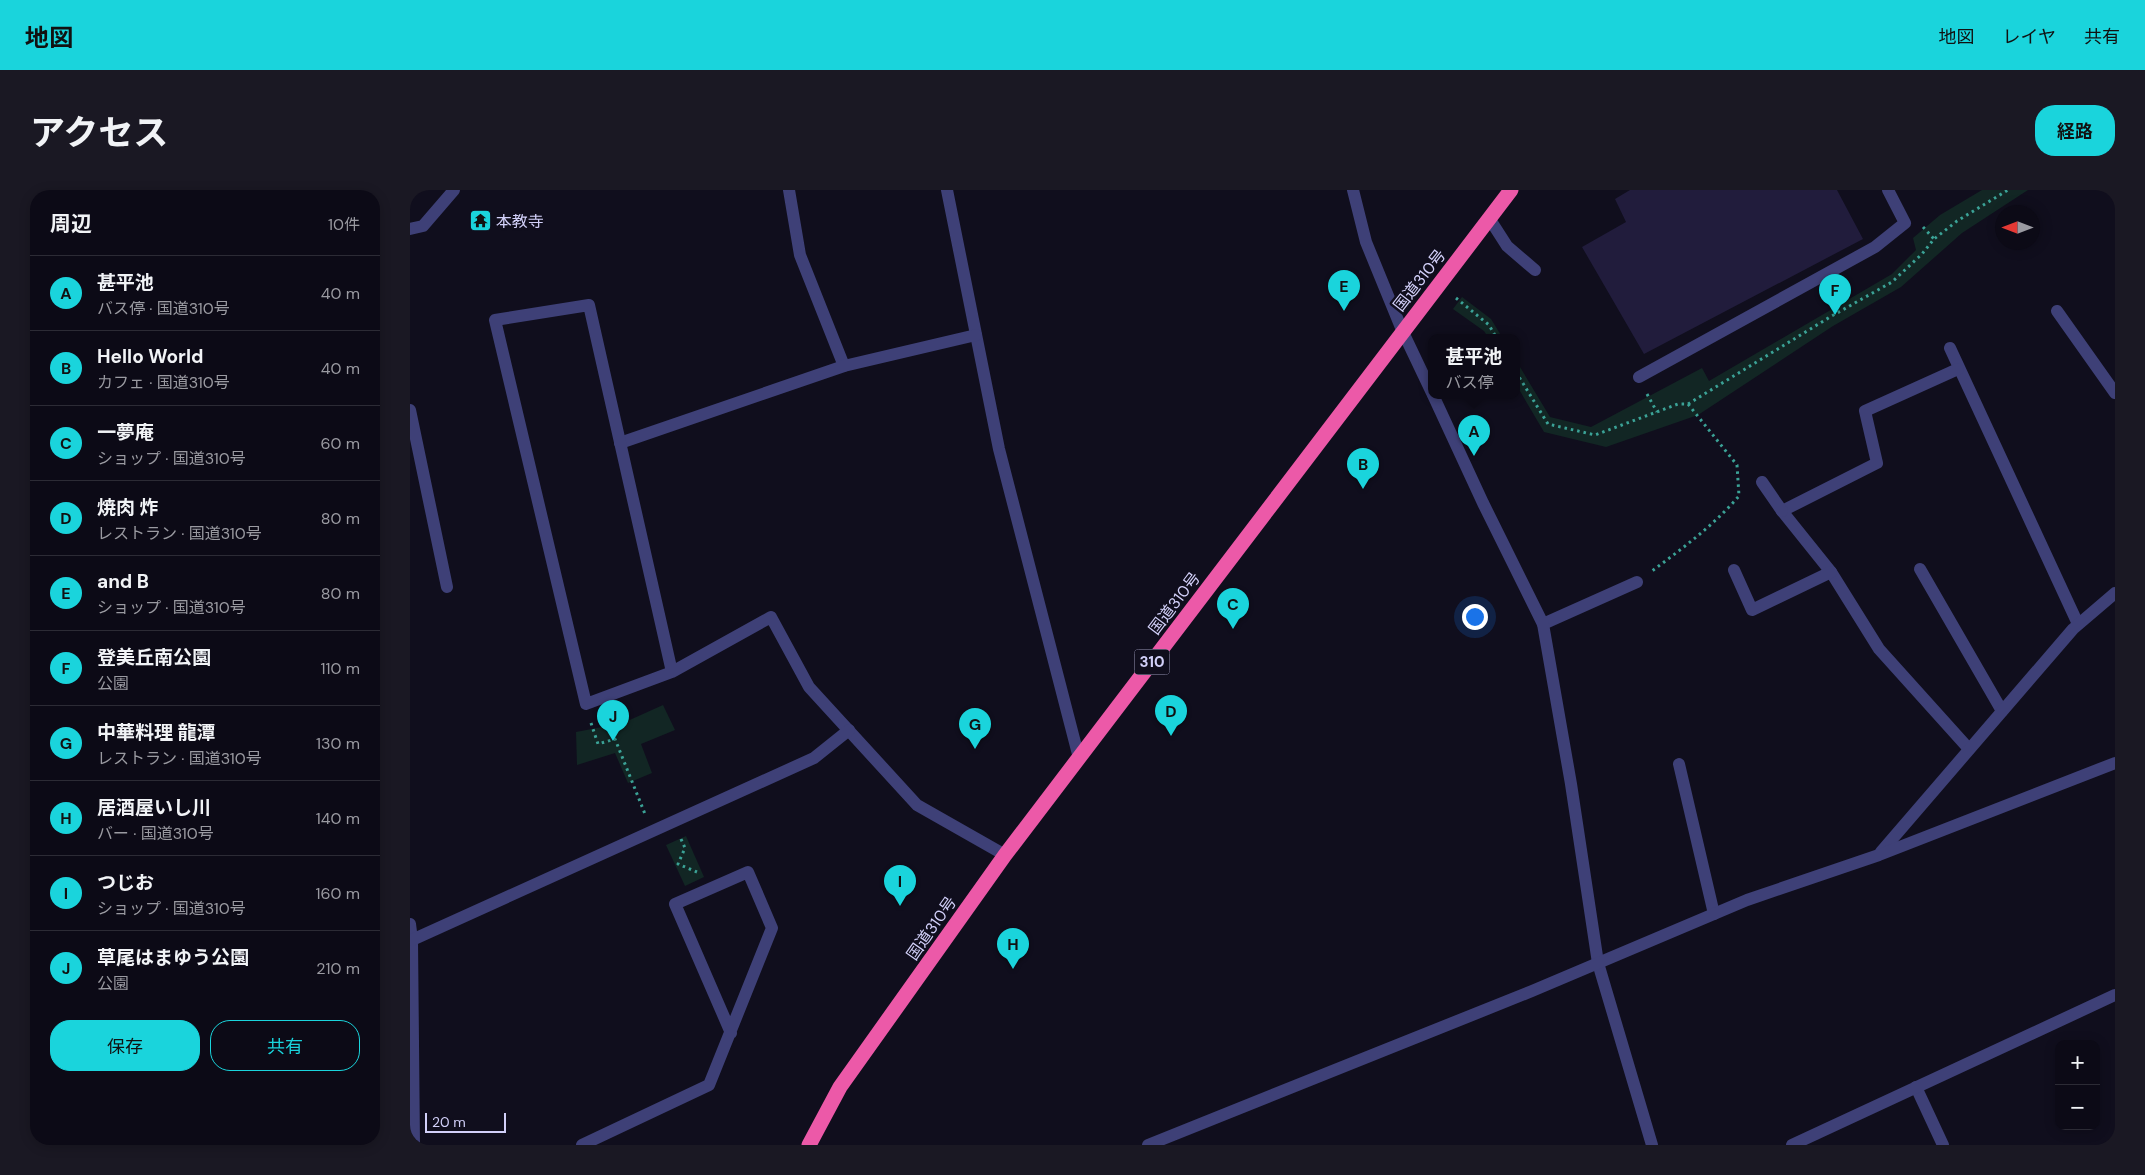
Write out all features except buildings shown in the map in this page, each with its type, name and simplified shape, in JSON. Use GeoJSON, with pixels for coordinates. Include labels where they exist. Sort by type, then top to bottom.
{"type":"FeatureCollection","features":[{"type":"Feature","properties":{"kind":"highway","name":"国道310号"},"geometry":{"type":"LineString","coordinates":[[809,1145],[840,1087],[1005,855],[1402,330],[1511,190]]}},
{"type":"Feature","properties":{"kind":"street"},"geometry":{"type":"LineString","coordinates":[[410,229],[423,226],[454,190]]}},
{"type":"Feature","properties":{"kind":"street"},"geometry":{"type":"LineString","coordinates":[[789,190],[800,255],[844,366]]}},
{"type":"Feature","properties":{"kind":"street"},"geometry":{"type":"LineString","coordinates":[[947,190],[999,449],[1079,758]]}},
{"type":"Feature","properties":{"kind":"street"},"geometry":{"type":"LineString","coordinates":[[1353,190],[1366,242],[1402,330],[1428,385]]}},
{"type":"Feature","properties":{"kind":"street"},"geometry":{"type":"LineString","coordinates":[[1638,377],[1875,247],[1906,223],[1888,190]]}},
{"type":"Feature","properties":{"kind":"street"},"geometry":{"type":"LineString","coordinates":[[1489,218],[1507,246],[1535,270]]}},
{"type":"Feature","properties":{"kind":"street"},"geometry":{"type":"LineString","coordinates":[[672,672],[589,305],[495,320],[586,704],[672,672],[771,617],[808,687],[917,805],[1005,855]]}},
{"type":"Feature","properties":{"kind":"street"},"geometry":{"type":"LineString","coordinates":[[2057,311],[2115,393]]}},
{"type":"Feature","properties":{"kind":"street"},"geometry":{"type":"LineString","coordinates":[[620,443],[844,366],[976,334]]}},
{"type":"Feature","properties":{"kind":"street"},"geometry":{"type":"LineString","coordinates":[[1950,348],[1958,369],[2078,624]]}},
{"type":"Feature","properties":{"kind":"street"},"geometry":{"type":"LineString","coordinates":[[1782,511],[1877,463],[1865,411],[1958,369]]}},
{"type":"Feature","properties":{"kind":"street"},"geometry":{"type":"LineString","coordinates":[[1434,399],[1543,624],[1571,784],[1598,963],[1652,1145]]}},
{"type":"Feature","properties":{"kind":"street"},"geometry":{"type":"LineString","coordinates":[[410,410],[416,470],[447,588]]}},
{"type":"Feature","properties":{"kind":"street"},"geometry":{"type":"LineString","coordinates":[[1762,482],[1782,511],[1832,572],[1879,649],[1969,750]]}},
{"type":"Feature","properties":{"kind":"street"},"geometry":{"type":"LineString","coordinates":[[1920,569],[2002,711]]}},
{"type":"Feature","properties":{"kind":"street"},"geometry":{"type":"LineString","coordinates":[[1734,570],[1752,610],[1832,572]]}},
{"type":"Feature","properties":{"kind":"street"},"geometry":{"type":"LineString","coordinates":[[1543,624],[1637,582]]}},
{"type":"Feature","properties":{"kind":"street"},"geometry":{"type":"LineString","coordinates":[[1879,855],[2078,624],[2115,593]]}},
{"type":"Feature","properties":{"kind":"street"},"geometry":{"type":"LineString","coordinates":[[412,940],[814,758],[849,730]]}},
{"type":"Feature","properties":{"kind":"street"},"geometry":{"type":"LineString","coordinates":[[1148,1145],[1598,963],[1747,900],[1879,855],[2115,763]]}},
{"type":"Feature","properties":{"kind":"street"},"geometry":{"type":"LineString","coordinates":[[1679,764],[1714,914]]}},
{"type":"Feature","properties":{"kind":"street"},"geometry":{"type":"LineString","coordinates":[[582,1145],[709,1085],[731,1033],[772,928],[748,872],[675,904],[731,1033]]}},
{"type":"Feature","properties":{"kind":"street"},"geometry":{"type":"LineString","coordinates":[[410,924],[412,940],[414,1145]]}},
{"type":"Feature","properties":{"kind":"street"},"geometry":{"type":"LineString","coordinates":[[1792,1145],[2115,995]]}},
{"type":"Feature","properties":{"kind":"street"},"geometry":{"type":"LineString","coordinates":[[1916,1087],[1943,1145]]}},
{"type":"Feature","properties":{"kind":"path"},"geometry":{"type":"LineString","coordinates":[[1520,378],[1548,424],[1595,435],[1678,404],[1688,404],[1830,317],[1892,282],[1922,254],[1934,239],[1957,221],[2008,190]]}},
{"type":"Feature","properties":{"kind":"path"},"geometry":{"type":"LineString","coordinates":[[1437,285],[1489,325],[1494,334]]}},
{"type":"Feature","properties":{"kind":"path"},"geometry":{"type":"LineString","coordinates":[[1637,582],[1701,534],[1739,496],[1737,465],[1688,404]]}},
{"type":"Feature","properties":{"kind":"path"},"geometry":{"type":"LineString","coordinates":[[586,704],[598,744],[615,739],[652,831]]}},
{"type":"Feature","properties":{"kind":"path"},"geometry":{"type":"LineString","coordinates":[[674,821],[685,848],[678,864],[697,871],[705,891]]}},
{"type":"Feature","properties":{"kind":"green space"},"geometry":{"type":"Polygon","coordinates":[[[1982,190],[2028,190],[2005,205],[1995,205],[1995,212],[1962,233],[1901,287],[1833,326],[1698,415],[1606,447],[1544,432],[1520,391],[1520,367],[1550,417],[1591,427],[1702,368],[1709,381],[1892,274],[1916,250],[1913,238],[1940,215],[1982,190]]]}},
{"type":"Feature","properties":{"kind":"green space"},"geometry":{"type":"Polygon","coordinates":[[[1462,297],[1491,319],[1500,334],[1486,334],[1453,309],[1462,297]]]}},
{"type":"Feature","properties":{"kind":"green space"},"geometry":{"type":"Polygon","coordinates":[[[663,705],[675,730],[641,744],[652,773],[628,783],[615,753],[577,765],[576,732],[623,723],[663,705]]]}},
{"type":"Feature","properties":{"kind":"green space"},"geometry":{"type":"Polygon","coordinates":[[[686,836],[704,877],[685,886],[666,845],[686,836]]]}},
{"type":"Feature","properties":{"kind":"place","name":"本教寺"},"geometry":{"type":"Point","coordinates":[480,221]}},
{"type":"Feature","properties":{"kind":"place","name":"and B"},"geometry":{"type":"Point","coordinates":[1344,311]}},
{"type":"Feature","properties":{"kind":"place","name":"登美丘南公園"},"geometry":{"type":"Point","coordinates":[1835,315]}},
{"type":"Feature","properties":{"kind":"place","name":"甚平池"},"geometry":{"type":"Point","coordinates":[1474,456]}},
{"type":"Feature","properties":{"kind":"place","name":"Hello World"},"geometry":{"type":"Point","coordinates":[1363,489]}},
{"type":"Feature","properties":{"kind":"place","name":"一夢庵"},"geometry":{"type":"Point","coordinates":[1233,629]}},
{"type":"Feature","properties":{"kind":"place","name":"焼肉 炸"},"geometry":{"type":"Point","coordinates":[1171,736]}},
{"type":"Feature","properties":{"kind":"place","name":"草尾はまゆう公園"},"geometry":{"type":"Point","coordinates":[613,741]}},
{"type":"Feature","properties":{"kind":"place","name":"中華料理 龍潭"},"geometry":{"type":"Point","coordinates":[975,749]}},
{"type":"Feature","properties":{"kind":"place","name":"つじお"},"geometry":{"type":"Point","coordinates":[900,906]}},
{"type":"Feature","properties":{"kind":"place","name":"居酒屋いし川"},"geometry":{"type":"Point","coordinates":[1013,969]}}]}
